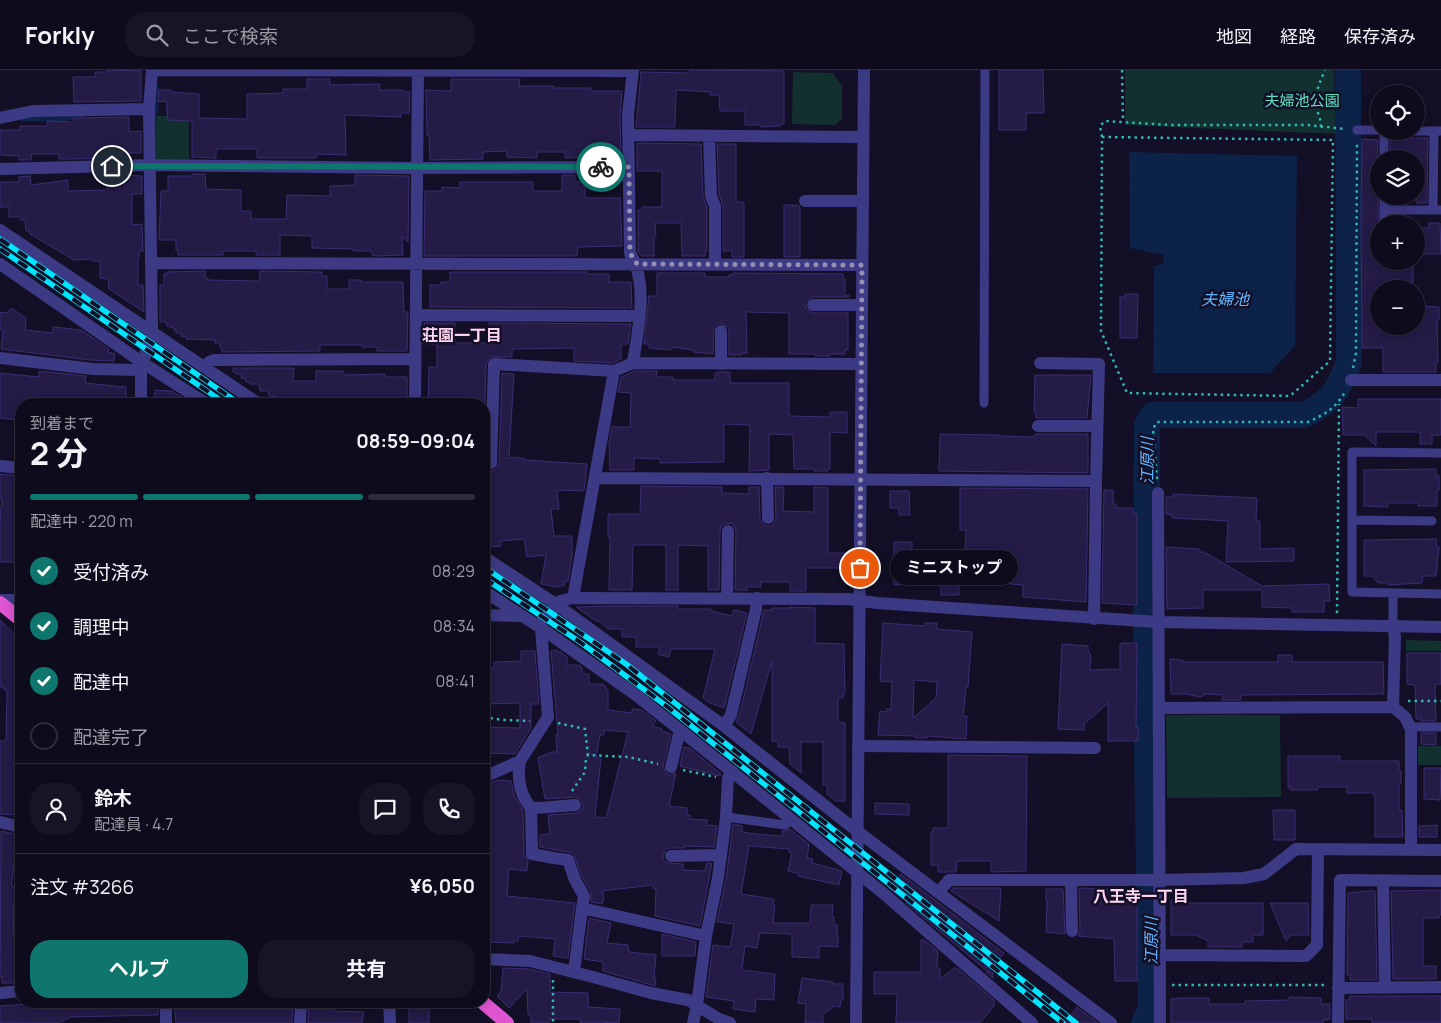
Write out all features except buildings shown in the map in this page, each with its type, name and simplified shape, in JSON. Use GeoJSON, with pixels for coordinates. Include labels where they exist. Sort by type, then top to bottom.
{"type":"FeatureCollection","features":[{"type":"Feature","properties":{"kind":"highway"},"geometry":{"type":"LineString","coordinates":[[0,601],[15,615]]}},
{"type":"Feature","properties":{"kind":"highway"},"geometry":{"type":"LineString","coordinates":[[489,1008],[507,1023]]}},
{"type":"Feature","properties":{"kind":"street"},"geometry":{"type":"LineString","coordinates":[[141,398],[142,367],[152,331],[149,165],[152,70],[633,70],[628,115],[630,253],[637,264],[639,276],[640,316],[633,363]]}},
{"type":"Feature","properties":{"kind":"street"},"geometry":{"type":"LineString","coordinates":[[415,398],[418,70]]}},
{"type":"Feature","properties":{"kind":"street"},"geometry":{"type":"LineString","coordinates":[[856,1023],[864,70]]}},
{"type":"Feature","properties":{"kind":"street"},"geometry":{"type":"LineString","coordinates":[[0,118],[33,112],[150,110]]}},
{"type":"Feature","properties":{"kind":"street"},"geometry":{"type":"LineString","coordinates":[[629,135],[863,137]]}},
{"type":"Feature","properties":{"kind":"street"},"geometry":{"type":"LineString","coordinates":[[709,137],[710,196],[715,206],[715,264]]}},
{"type":"Feature","properties":{"kind":"street"},"geometry":{"type":"LineString","coordinates":[[0,169],[149,165],[417,168],[629,167]]}},
{"type":"Feature","properties":{"kind":"street"},"geometry":{"type":"LineString","coordinates":[[805,201],[863,201]]}},
{"type":"Feature","properties":{"kind":"street"},"geometry":{"type":"LineString","coordinates":[[0,230],[250,398]]}},
{"type":"Feature","properties":{"kind":"street"},"geometry":{"type":"LineString","coordinates":[[150,262],[862,265]]}},
{"type":"Feature","properties":{"kind":"street"},"geometry":{"type":"LineString","coordinates":[[0,264],[142,367],[196,398]]}},
{"type":"Feature","properties":{"kind":"street"},"geometry":{"type":"LineString","coordinates":[[813,305],[862,305]]}},
{"type":"Feature","properties":{"kind":"street"},"geometry":{"type":"LineString","coordinates":[[416,315],[640,316]]}},
{"type":"Feature","properties":{"kind":"street"},"geometry":{"type":"LineString","coordinates":[[721,331],[721,364]]}},
{"type":"Feature","properties":{"kind":"street"},"geometry":{"type":"LineString","coordinates":[[0,358],[93,368],[142,367]]}},
{"type":"Feature","properties":{"kind":"street"},"geometry":{"type":"LineString","coordinates":[[206,367],[209,362],[214,360],[415,359]]}},
{"type":"Feature","properties":{"kind":"street"},"geometry":{"type":"LineString","coordinates":[[491,464],[494,364],[614,371],[633,363],[861,364]]}},
{"type":"Feature","properties":{"kind":"street"},"geometry":{"type":"LineString","coordinates":[[1040,363],[1099,364],[1094,619]]}},
{"type":"Feature","properties":{"kind":"street"},"geometry":{"type":"LineString","coordinates":[[573,598],[614,371]]}},
{"type":"Feature","properties":{"kind":"street"},"geometry":{"type":"LineString","coordinates":[[1351,380],[1441,380]]}},
{"type":"Feature","properties":{"kind":"street"},"geometry":{"type":"LineString","coordinates":[[1038,426],[1097,426]]}},
{"type":"Feature","properties":{"kind":"street"},"geometry":{"type":"LineString","coordinates":[[0,466],[15,467]]}},
{"type":"Feature","properties":{"kind":"street"},"geometry":{"type":"LineString","coordinates":[[595,478],[1096,481]]}},
{"type":"Feature","properties":{"kind":"street"},"geometry":{"type":"LineString","coordinates":[[767,478],[768,518]]}},
{"type":"Feature","properties":{"kind":"street"},"geometry":{"type":"LineString","coordinates":[[1158,493],[1155,622],[1159,708],[1160,1023]]}},
{"type":"Feature","properties":{"kind":"street"},"geometry":{"type":"LineString","coordinates":[[727,598],[728,531]]}},
{"type":"Feature","properties":{"kind":"street"},"geometry":{"type":"LineString","coordinates":[[490,560],[557,605],[724,726],[857,831],[1111,1023]]}},
{"type":"Feature","properties":{"kind":"street"},"geometry":{"type":"LineString","coordinates":[[490,595],[520,615],[541,625],[636,695],[680,730],[730,775],[792,819],[857,872],[1032,1023]]}},
{"type":"Feature","properties":{"kind":"street"},"geometry":{"type":"LineString","coordinates":[[574,972],[584,896],[575,880],[568,860],[532,854],[531,808],[526,803],[520,789],[518,776],[520,761],[548,716],[541,625],[560,601],[573,598],[848,598],[876,603],[1155,622],[1441,626]]}},
{"type":"Feature","properties":{"kind":"street"},"geometry":{"type":"LineString","coordinates":[[724,726],[730,715],[757,598]]}},
{"type":"Feature","properties":{"kind":"street"},"geometry":{"type":"LineString","coordinates":[[0,601],[15,600]]}},
{"type":"Feature","properties":{"kind":"street"},"geometry":{"type":"LineString","coordinates":[[490,615],[520,615]]}},
{"type":"Feature","properties":{"kind":"street"},"geometry":{"type":"LineString","coordinates":[[1393,626],[1399,704],[1410,727],[1411,850]]}},
{"type":"Feature","properties":{"kind":"street"},"geometry":{"type":"LineString","coordinates":[[1159,708],[1399,704]]}},
{"type":"Feature","properties":{"kind":"street"},"geometry":{"type":"LineString","coordinates":[[671,767],[680,730]]}},
{"type":"Feature","properties":{"kind":"street"},"geometry":{"type":"LineString","coordinates":[[858,746],[1095,748]]}},
{"type":"Feature","properties":{"kind":"street"},"geometry":{"type":"LineString","coordinates":[[490,774],[520,761]]}},
{"type":"Feature","properties":{"kind":"street"},"geometry":{"type":"LineString","coordinates":[[502,769],[505,774],[518,776]]}},
{"type":"Feature","properties":{"kind":"street"},"geometry":{"type":"LineString","coordinates":[[693,1023],[706,936],[718,878],[730,775]]}},
{"type":"Feature","properties":{"kind":"street"},"geometry":{"type":"LineString","coordinates":[[531,808],[575,805]]}},
{"type":"Feature","properties":{"kind":"street"},"geometry":{"type":"LineString","coordinates":[[0,822],[15,826]]}},
{"type":"Feature","properties":{"kind":"street"},"geometry":{"type":"LineString","coordinates":[[939,892],[949,880],[1244,878],[1264,874],[1296,849],[1441,850]]}},
{"type":"Feature","properties":{"kind":"street"},"geometry":{"type":"LineString","coordinates":[[1160,955],[1306,956],[1317,945],[1318,849]]}},
{"type":"Feature","properties":{"kind":"street"},"geometry":{"type":"LineString","coordinates":[[671,856],[721,855]]}},
{"type":"Feature","properties":{"kind":"street"},"geometry":{"type":"LineString","coordinates":[[1071,880],[1072,931]]}},
{"type":"Feature","properties":{"kind":"street"},"geometry":{"type":"LineString","coordinates":[[1338,1023],[1340,880],[1441,881]]}},
{"type":"Feature","properties":{"kind":"street"},"geometry":{"type":"LineString","coordinates":[[1383,880],[1385,988]]}},
{"type":"Feature","properties":{"kind":"street"},"geometry":{"type":"LineString","coordinates":[[582,908],[706,936]]}},
{"type":"Feature","properties":{"kind":"street"},"geometry":{"type":"LineString","coordinates":[[490,959],[530,961],[651,993],[688,1000],[719,1020],[730,1023]]}},
{"type":"Feature","properties":{"kind":"street"},"geometry":{"type":"LineString","coordinates":[[1338,986],[1385,988],[1441,987]]}},
{"type":"Feature","properties":{"kind":"street"},"geometry":{"type":"LineString","coordinates":[[0,993],[15,992]]}},
{"type":"Feature","properties":{"kind":"street"},"geometry":{"type":"LineString","coordinates":[[166,1008],[166,1023]]}},
{"type":"Feature","properties":{"kind":"street"},"geometry":{"type":"LineString","coordinates":[[300,1023],[301,1008]]}},
{"type":"Feature","properties":{"kind":"street"},"geometry":{"type":"LineString","coordinates":[[389,1008],[390,1023]]}},
{"type":"Feature","properties":{"kind":"lane"},"geometry":{"type":"LineString","coordinates":[[984,404],[985,70]]}},
{"type":"Feature","properties":{"kind":"lane"},"geometry":{"type":"LineString","coordinates":[[1357,130],[1370,130]]}},
{"type":"Feature","properties":{"kind":"lane"},"geometry":{"type":"LineString","coordinates":[[1384,210],[1437,210],[1437,131]]}},
{"type":"Feature","properties":{"kind":"lane"},"geometry":{"type":"LineString","coordinates":[[1384,205],[1384,215]]}},
{"type":"Feature","properties":{"kind":"lane"},"geometry":{"type":"LineString","coordinates":[[1441,453],[1352,452],[1352,592],[1441,594]]}},
{"type":"Feature","properties":{"kind":"lane"},"geometry":{"type":"LineString","coordinates":[[1352,520],[1432,521]]}},
{"type":"Feature","properties":{"kind":"lane"},"geometry":{"type":"LineString","coordinates":[[1393,593],[1393,626]]}},
{"type":"Feature","properties":{"kind":"lane"},"geometry":{"type":"LineString","coordinates":[[1410,727],[1441,727]]}},
{"type":"Feature","properties":{"kind":"lane"},"geometry":{"type":"LineString","coordinates":[[726,817],[785,825],[792,819]]}},
{"type":"Feature","properties":{"kind":"path"},"geometry":{"type":"LineString","coordinates":[[1122,70],[1123,121]]}},
{"type":"Feature","properties":{"kind":"path"},"geometry":{"type":"LineString","coordinates":[[1321,127],[1321,118],[1315,96],[1324,70]]}},
{"type":"Feature","properties":{"kind":"path"},"geometry":{"type":"LineString","coordinates":[[1102,136],[1333,140],[1330,362],[1290,396],[1127,393],[1101,331],[1102,136],[1100,126],[1104,121],[1123,121],[1170,125],[1307,126],[1342,129]]}},
{"type":"Feature","properties":{"kind":"path"},"geometry":{"type":"LineString","coordinates":[[1158,493],[1153,429],[1157,422],[1308,422],[1327,413],[1339,403],[1351,380],[1356,353],[1357,130]]}},
{"type":"Feature","properties":{"kind":"path"},"geometry":{"type":"LineString","coordinates":[[1337,624],[1339,403]]}},
{"type":"Feature","properties":{"kind":"path"},"geometry":{"type":"LineString","coordinates":[[1399,704],[1441,701]]}},
{"type":"Feature","properties":{"kind":"path"},"geometry":{"type":"LineString","coordinates":[[490,718],[546,721],[585,729],[588,755],[585,772],[568,797],[557,806]]}},
{"type":"Feature","properties":{"kind":"path"},"geometry":{"type":"LineString","coordinates":[[588,755],[628,757],[714,777],[730,775]]}},
{"type":"Feature","properties":{"kind":"path"},"geometry":{"type":"LineString","coordinates":[[553,966],[553,1023]]}},
{"type":"Feature","properties":{"kind":"path"},"geometry":{"type":"LineString","coordinates":[[1160,986],[1338,986]]}},
{"type":"Feature","properties":{"kind":"green space","name":"夫婦池公園"},"geometry":{"type":"Polygon","coordinates":[[[1125,70],[1334,70],[1338,134],[1125,125],[1125,70]]]}},
{"type":"Feature","properties":{"kind":"green space"},"geometry":{"type":"Polygon","coordinates":[[[793,72],[833,73],[842,86],[842,119],[835,125],[792,124],[793,72]]]}},
{"type":"Feature","properties":{"kind":"green space"},"geometry":{"type":"Polygon","coordinates":[[[156,116],[189,116],[189,159],[156,160],[156,116]]]}},
{"type":"Feature","properties":{"kind":"green space"},"geometry":{"type":"Polygon","coordinates":[[[1406,640],[1441,641],[1441,651],[1406,651],[1406,640]]]}},
{"type":"Feature","properties":{"kind":"green space"},"geometry":{"type":"Polygon","coordinates":[[[1166,715],[1280,715],[1281,797],[1167,798],[1166,715]]]}},
{"type":"Feature","properties":{"kind":"green space"},"geometry":{"type":"Polygon","coordinates":[[[1418,746],[1441,746],[1441,765],[1418,765],[1418,746]]]}},
{"type":"Feature","properties":{"kind":"water","name":"夫婦池"},"geometry":{"type":"Polygon","coordinates":[[[1129,152],[1297,156],[1295,346],[1270,373],[1153,373],[1154,266],[1164,263],[1163,255],[1130,248],[1129,152]]]}},
{"type":"Feature","properties":{"kind":"waterway","name":"江原川"},"geometry":{"type":"LineString","coordinates":[[1144,1023],[1151,1008],[1146,676],[1147,424],[1153,415],[1304,415],[1328,400],[1341,381],[1349,362],[1348,70]]}},
{"type":"Feature","properties":{"kind":"waterway"},"geometry":{"type":"LineString","coordinates":[[156,113],[157,87]]}},
{"type":"Feature","properties":{"kind":"waterway"},"geometry":{"type":"LineString","coordinates":[[21,119],[64,119],[81,116]]}},
{"type":"Feature","properties":{"kind":"railway"},"geometry":{"type":"LineString","coordinates":[[0,239],[231,398]]}},
{"type":"Feature","properties":{"kind":"railway"},"geometry":{"type":"LineString","coordinates":[[0,249],[217,398]]}},
{"type":"Feature","properties":{"kind":"railway"},"geometry":{"type":"LineString","coordinates":[[490,571],[626,664],[1076,1023]]}},
{"type":"Feature","properties":{"kind":"railway"},"geometry":{"type":"LineString","coordinates":[[490,582],[580,642],[665,705],[1063,1023]]}},
{"type":"Feature","properties":{"kind":"way so far"},"geometry":{"type":"LineString","coordinates":[[601,167],[629,167],[630,253],[637,264],[862,265],[860,568]]}},
{"type":"Feature","properties":{"kind":"place","name":"ミニストップ"},"geometry":{"type":"Point","coordinates":[860,568]}},
{"type":"Feature","properties":{"kind":"district","name":"荘園一丁目"},"geometry":{"type":"Point","coordinates":[462,335]}},
{"type":"Feature","properties":{"kind":"district","name":"八王寺一丁目"},"geometry":{"type":"Point","coordinates":[1141,896]}},
{"type":"Feature","properties":{"kind":"route"},"geometry":{"type":"LineString","coordinates":[[112,166],[601,167]]}}]}
